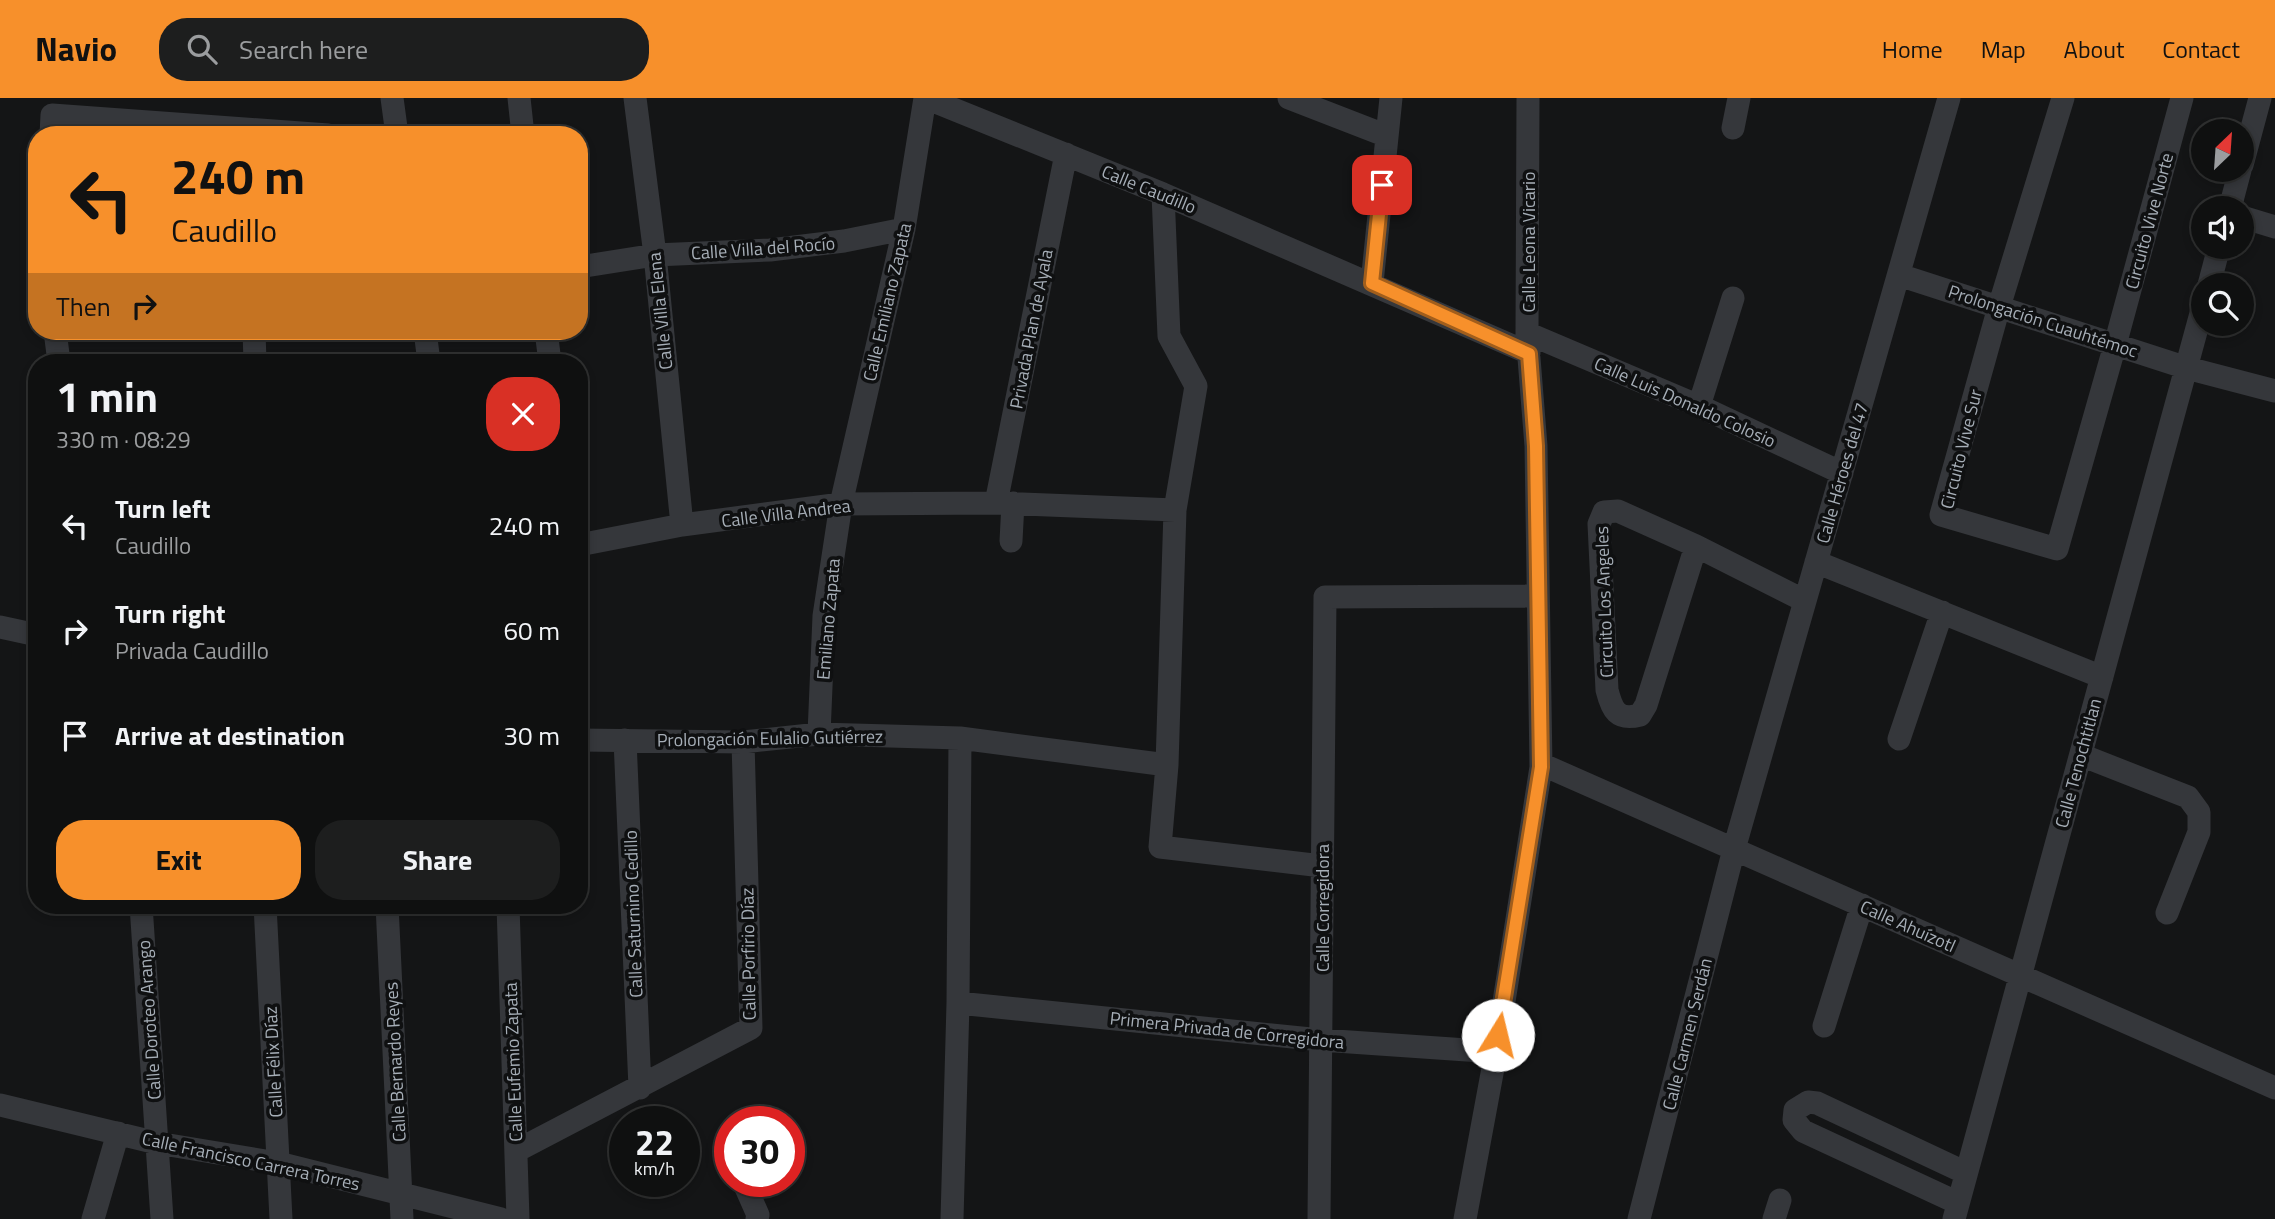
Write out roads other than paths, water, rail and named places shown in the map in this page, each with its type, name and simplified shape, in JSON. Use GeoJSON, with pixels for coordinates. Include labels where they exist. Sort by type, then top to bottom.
{"type":"FeatureCollection","features":[{"type":"Feature","properties":{"kind":"street"},"geometry":{"type":"LineString","coordinates":[[392,98],[396,126]]}},
{"type":"Feature","properties":{"kind":"street"},"geometry":{"type":"LineString","coordinates":[[519,98],[522,126]]}},
{"type":"Feature","properties":{"kind":"street","name":"Calle Villa Elena"},"geometry":{"type":"LineString","coordinates":[[635,98],[682,525]]}},
{"type":"Feature","properties":{"kind":"street","name":"Calle Caudillo"},"geometry":{"type":"LineString","coordinates":[[925,98],[1163,194],[1372,283],[1528,343]]}},
{"type":"Feature","properties":{"kind":"street","name":"Calle Emiliano Zapata"},"geometry":{"type":"LineString","coordinates":[[841,504],[904,229],[925,98]]}},
{"type":"Feature","properties":{"kind":"street"},"geometry":{"type":"LineString","coordinates":[[1289,98],[1387,136]]}},
{"type":"Feature","properties":{"kind":"street"},"geometry":{"type":"LineString","coordinates":[[1372,283],[1391,98]]}},
{"type":"Feature","properties":{"kind":"street","name":"Calle Leona Vicario"},"geometry":{"type":"LineString","coordinates":[[1468,1218],[1541,764],[1536,446],[1528,343],[1528,98]]}},
{"type":"Feature","properties":{"kind":"street"},"geometry":{"type":"LineString","coordinates":[[1733,128],[1739,98]]}},
{"type":"Feature","properties":{"kind":"street","name":"Calle Héroes del 47"},"geometry":{"type":"LineString","coordinates":[[1734,849],[1949,98]]}},
{"type":"Feature","properties":{"kind":"street"},"geometry":{"type":"LineString","coordinates":[[1999,307],[2063,98]]}},
{"type":"Feature","properties":{"kind":"street","name":"Circuito Vive Norte"},"geometry":{"type":"LineString","coordinates":[[2115,345],[2182,98]]}},
{"type":"Feature","properties":{"kind":"street"},"geometry":{"type":"LineString","coordinates":[[2254,120],[2260,98]]}},
{"type":"Feature","properties":{"kind":"street"},"geometry":{"type":"LineString","coordinates":[[52,125],[80,126]]}},
{"type":"Feature","properties":{"kind":"street","name":"Privada Plan de Ayala"},"geometry":{"type":"LineString","coordinates":[[1011,541],[1005,503],[1066,154]]}},
{"type":"Feature","properties":{"kind":"street"},"geometry":{"type":"LineString","coordinates":[[1163,194],[1169,336],[1196,386],[1175,510],[1167,765],[1160,847],[1322,866]]}},
{"type":"Feature","properties":{"kind":"street"},"geometry":{"type":"LineString","coordinates":[[2254,220],[2275,226]]}},
{"type":"Feature","properties":{"kind":"street","name":"Calle Villa del Rocío"},"geometry":{"type":"LineString","coordinates":[[588,266],[654,255],[770,250],[844,241],[904,229]]}},
{"type":"Feature","properties":{"kind":"street","name":"Prolongación Cuauhtémoc"},"geometry":{"type":"LineString","coordinates":[[1899,275],[2186,368],[2275,391]]}},
{"type":"Feature","properties":{"kind":"street"},"geometry":{"type":"LineString","coordinates":[[1699,407],[1733,298]]}},
{"type":"Feature","properties":{"kind":"street","name":"Circuito Vive Sur"},"geometry":{"type":"LineString","coordinates":[[1999,307],[1941,515],[2057,549],[2115,345]]}},
{"type":"Feature","properties":{"kind":"street","name":"Calle Tenochtitlan"},"geometry":{"type":"LineString","coordinates":[[1956,1211],[2195,336]]}},
{"type":"Feature","properties":{"kind":"street","name":"Calle Luis Donaldo Colosio"},"geometry":{"type":"LineString","coordinates":[[1528,343],[1699,407],[1842,473]]}},
{"type":"Feature","properties":{"kind":"street","name":"Calle Villa Andrea"},"geometry":{"type":"LineString","coordinates":[[588,543],[682,525],[841,504],[1005,503],[1175,510]]}},
{"type":"Feature","properties":{"kind":"street","name":"Emiliano Zapata"},"geometry":{"type":"LineString","coordinates":[[819,734],[824,616],[841,504]]}},
{"type":"Feature","properties":{"kind":"street","name":"Circuito Los Angeles"},"geometry":{"type":"LineString","coordinates":[[1696,546],[1646,705],[1640,715],[1628,718],[1618,715],[1610,703],[1607,690],[1599,524],[1604,512],[1618,511],[1696,546],[1805,601]]}},
{"type":"Feature","properties":{"kind":"street"},"geometry":{"type":"LineString","coordinates":[[1816,562],[2102,677]]}},
{"type":"Feature","properties":{"kind":"street","name":"Calle Corregidora"},"geometry":{"type":"LineString","coordinates":[[1319,1219],[1325,597],[1538,596]]}},
{"type":"Feature","properties":{"kind":"street"},"geometry":{"type":"LineString","coordinates":[[1899,739],[1942,612]]}},
{"type":"Feature","properties":{"kind":"street"},"geometry":{"type":"LineString","coordinates":[[0,627],[28,633]]}},
{"type":"Feature","properties":{"kind":"street","name":"Prolongación Eulalio Gutiérrez"},"geometry":{"type":"LineString","coordinates":[[588,740],[743,742],[819,734],[960,738],[1167,765]]}},
{"type":"Feature","properties":{"kind":"street"},"geometry":{"type":"LineString","coordinates":[[952,1219],[958,1003],[960,738]]}},
{"type":"Feature","properties":{"kind":"street","name":"Calle Saturnino Cedillo"},"geometry":{"type":"LineString","coordinates":[[625,740],[639,1088]]}},
{"type":"Feature","properties":{"kind":"street","name":"Calle Porfirio Díaz"},"geometry":{"type":"LineString","coordinates":[[516,1151],[751,1028],[743,742]]}},
{"type":"Feature","properties":{"kind":"street"},"geometry":{"type":"LineString","coordinates":[[2081,755],[2188,797],[2199,812],[2199,832],[2167,912]]}},
{"type":"Feature","properties":{"kind":"street","name":"Calle Ahuízotl"},"geometry":{"type":"LineString","coordinates":[[1541,764],[2275,1088]]}},
{"type":"Feature","properties":{"kind":"street","name":"Calle Carmen Serdán"},"geometry":{"type":"LineString","coordinates":[[1639,1219],[1734,849]]}},
{"type":"Feature","properties":{"kind":"street"},"geometry":{"type":"LineString","coordinates":[[1824,1026],[1862,905]]}},
{"type":"Feature","properties":{"kind":"street","name":"Calle Doroteo Arango"},"geometry":{"type":"LineString","coordinates":[[142,914],[162,1219]]}},
{"type":"Feature","properties":{"kind":"street","name":"Calle Félix Díaz"},"geometry":{"type":"LineString","coordinates":[[265,914],[281,1219]]}},
{"type":"Feature","properties":{"kind":"street","name":"Calle Bernardo Reyes"},"geometry":{"type":"LineString","coordinates":[[387,914],[402,1219]]}},
{"type":"Feature","properties":{"kind":"street","name":"Calle Eufemio Zapata"},"geometry":{"type":"LineString","coordinates":[[508,914],[518,1219]]}},
{"type":"Feature","properties":{"kind":"street","name":"Primera Privada de Corregidora"},"geometry":{"type":"LineString","coordinates":[[958,1003],[1321,1041],[1496,1052]]}},
{"type":"Feature","properties":{"kind":"street"},"geometry":{"type":"LineString","coordinates":[[1956,1211],[1803,1132],[1794,1120],[1796,1110],[1803,1103],[1817,1103],[1966,1173]]}},
{"type":"Feature","properties":{"kind":"street","name":"Calle Francisco Carrera Torres"},"geometry":{"type":"LineString","coordinates":[[0,1105],[157,1143],[278,1163],[501,1219]]}},
{"type":"Feature","properties":{"kind":"street"},"geometry":{"type":"LineString","coordinates":[[93,1219],[118,1133]]}},
{"type":"Feature","properties":{"kind":"street"},"geometry":{"type":"LineString","coordinates":[[750,1197],[758,1215],[757,1219]]}}]}
